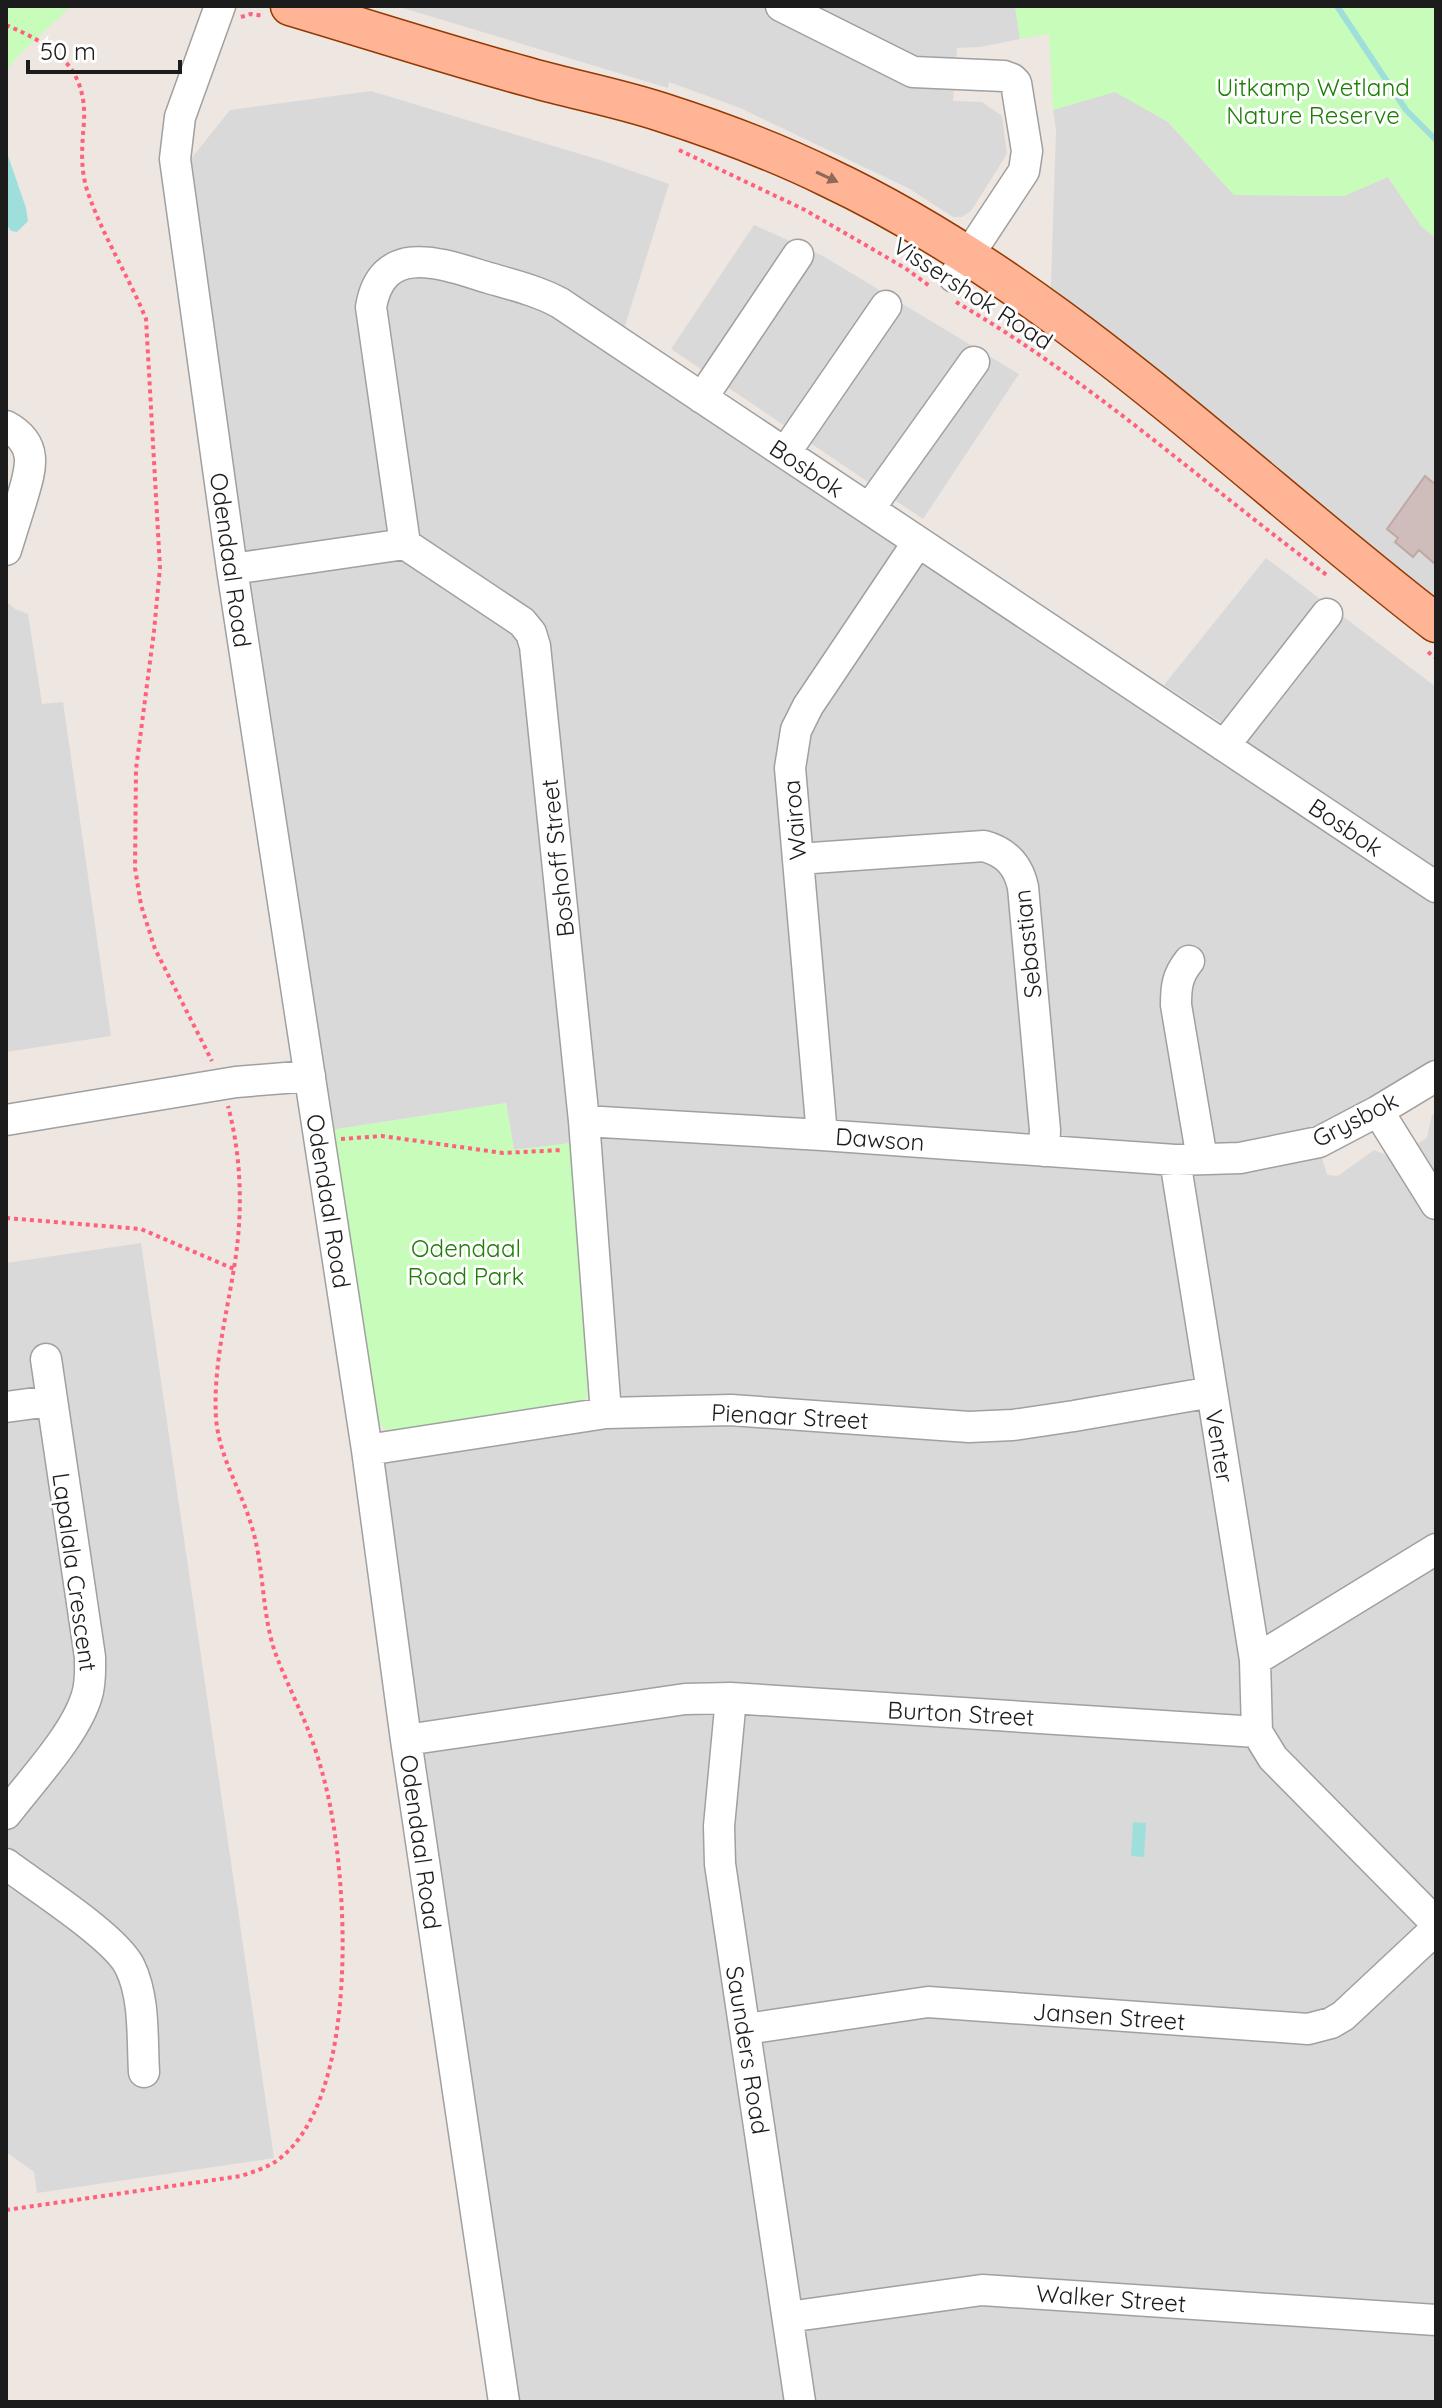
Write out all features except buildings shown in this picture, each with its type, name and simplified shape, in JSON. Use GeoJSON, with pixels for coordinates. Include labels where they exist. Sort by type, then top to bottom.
{"type":"FeatureCollection","features":[{"type":"Feature","properties":{"kind":"main road","name":"Vissershok Road"},"geometry":{"type":"LineString","coordinates":[[280,12],[659,111],[756,145],[873,200],[952,281],[1050,313],[1202,429],[1432,626]]}},
{"type":"Feature","properties":{"kind":"street"},"geometry":{"type":"LineString","coordinates":[[781,6],[913,72],[1012,79],[1017,88],[1025,136],[1026,165],[1021,178],[952,281]]}},
{"type":"Feature","properties":{"kind":"street","name":"Odendaal Road"},"geometry":{"type":"LineString","coordinates":[[228,13],[180,117],[175,159],[232,569],[367,1450],[406,1740],[504,2402]]}},
{"type":"Feature","properties":{"kind":"street"},"geometry":{"type":"LineString","coordinates":[[702,398],[798,255]]}},
{"type":"Feature","properties":{"kind":"street","name":"Bosbok"},"geometry":{"type":"LineString","coordinates":[[405,544],[372,317],[377,288],[390,272],[409,262],[432,261],[546,295],[1436,887]]}},
{"type":"Feature","properties":{"kind":"street"},"geometry":{"type":"LineString","coordinates":[[785,453],[886,306]]}},
{"type":"Feature","properties":{"kind":"street"},"geometry":{"type":"LineString","coordinates":[[869,509],[974,362]]}},
{"type":"Feature","properties":{"kind":"street"},"geometry":{"type":"LineString","coordinates":[[6,426],[22,437],[31,462],[6,550]]}},
{"type":"Feature","properties":{"kind":"street","name":"Wairoa"},"geometry":{"type":"LineString","coordinates":[[822,1135],[790,768],[796,730],[808,706],[918,542]]}},
{"type":"Feature","properties":{"kind":"street"},"geometry":{"type":"LineString","coordinates":[[232,569],[405,544]]}},
{"type":"Feature","properties":{"kind":"street","name":"Boshoff Street"},"geometry":{"type":"LineString","coordinates":[[405,544],[522,622],[531,633],[535,646],[585,1135],[606,1413]]}},
{"type":"Feature","properties":{"kind":"street"},"geometry":{"type":"LineString","coordinates":[[1224,746],[1327,614]]}},
{"type":"Feature","properties":{"kind":"street","name":"Sebastian"},"geometry":{"type":"LineString","coordinates":[[798,859],[984,846],[1001,852],[1016,866],[1023,887],[1045,1130],[1044,1151]]}},
{"type":"Feature","properties":{"kind":"street","name":"Venter"},"geometry":{"type":"LineString","coordinates":[[1189,961],[1180,972],[1176,985],[1189,1160],[1212,1392],[1255,1660],[1257,1732]]}},
{"type":"Feature","properties":{"kind":"street"},"geometry":{"type":"LineString","coordinates":[[6,1120],[222,1085],[310,1076]]}},
{"type":"Feature","properties":{"kind":"street","name":"Grysbok"},"geometry":{"type":"LineString","coordinates":[[1189,1160],[1240,1158],[1319,1142],[1436,1076]]}},
{"type":"Feature","properties":{"kind":"street"},"geometry":{"type":"LineString","coordinates":[[1378,1111],[1436,1204]]}},
{"type":"Feature","properties":{"kind":"street","name":"Dawson"},"geometry":{"type":"LineString","coordinates":[[585,1135],[822,1135],[1189,1160]]}},
{"type":"Feature","properties":{"kind":"street","name":"Lapalala Crescent"},"geometry":{"type":"LineString","coordinates":[[6,1814],[71,1729],[81,1712],[90,1682],[90,1657],[46,1359]]}},
{"type":"Feature","properties":{"kind":"street","name":"Pienaar Street"},"geometry":{"type":"LineString","coordinates":[[367,1450],[606,1413],[731,1410],[969,1427],[1013,1425],[1212,1392]]}},
{"type":"Feature","properties":{"kind":"street"},"geometry":{"type":"LineString","coordinates":[[6,1407],[50,1401]]}},
{"type":"Feature","properties":{"kind":"street"},"geometry":{"type":"LineString","coordinates":[[1255,1660],[1436,1549]]}},
{"type":"Feature","properties":{"kind":"street","name":"Burton Street"},"geometry":{"type":"LineString","coordinates":[[406,1740],[685,1699],[731,1698],[1257,1732]]}},
{"type":"Feature","properties":{"kind":"street","name":"Saunders Road"},"geometry":{"type":"LineString","coordinates":[[731,1698],[719,1826],[720,1851],[800,2402]]}},
{"type":"Feature","properties":{"kind":"street"},"geometry":{"type":"LineString","coordinates":[[1257,1732],[1273,1758],[1436,1926]]}},
{"type":"Feature","properties":{"kind":"street"},"geometry":{"type":"LineString","coordinates":[[6,1864],[123,1954],[139,1997],[144,2072]]}},
{"type":"Feature","properties":{"kind":"street","name":"Jansen Street"},"geometry":{"type":"LineString","coordinates":[[746,2029],[928,2002],[1308,2029],[1343,2016],[1436,1926]]}},
{"type":"Feature","properties":{"kind":"street","name":"Walker Street"},"geometry":{"type":"LineString","coordinates":[[788,2317],[982,2290],[1436,2320]]}},
{"type":"Feature","properties":{"kind":"path"},"geometry":{"type":"LineString","coordinates":[[228,13],[280,12]]}},
{"type":"Feature","properties":{"kind":"path"},"geometry":{"type":"LineString","coordinates":[[6,25],[54,52],[73,70],[79,81],[84,117],[83,176],[98,219],[146,319],[160,568],[136,769],[135,868],[141,905],[155,949],[222,1085],[234,1133],[240,1179],[239,1239],[220,1345],[216,1418],[224,1458],[250,1519],[258,1549],[274,1650],[308,1730],[332,1815],[342,1887],[344,1930],[338,2014],[321,2096],[303,2131],[276,2161],[241,2176],[6,2210]]}},
{"type":"Feature","properties":{"kind":"path"},"geometry":{"type":"LineString","coordinates":[[673,148],[805,210],[905,268],[952,281],[994,324],[1044,358],[1334,580]]}},
{"type":"Feature","properties":{"kind":"path"},"geometry":{"type":"LineString","coordinates":[[1432,626],[1436,658]]}},
{"type":"Feature","properties":{"kind":"path"},"geometry":{"type":"LineString","coordinates":[[320,1140],[382,1136],[503,1153],[585,1135]]}},
{"type":"Feature","properties":{"kind":"path"},"geometry":{"type":"LineString","coordinates":[[6,1218],[141,1229],[234,1269]]}},
{"type":"Feature","properties":{"kind":"shaded area"},"geometry":{"type":"Polygon","coordinates":[[[396,6],[1015,6],[1020,39],[957,48],[953,101],[982,102],[1002,116],[1007,154],[971,211],[962,217],[953,217],[908,188],[740,108],[669,82],[668,88],[396,6]]]}},
{"type":"Feature","properties":{"kind":"shaded area"},"geometry":{"type":"Polygon","coordinates":[[[371,91],[669,184],[620,342],[1231,749],[1242,736],[1164,685],[1266,558],[1436,687],[1436,1077],[1318,1144],[1327,1175],[1338,1176],[1374,1150],[1394,1158],[1427,1138],[1432,1115],[1436,1112],[1436,2402],[503,2402],[367,1451],[606,1414],[571,1143],[514,1150],[506,1103],[317,1132],[178,175],[230,110],[371,91]]]}},
{"type":"Feature","properties":{"kind":"shaded area"},"geometry":{"type":"Polygon","coordinates":[[[1114,91],[1168,122],[1234,195],[1344,196],[1388,177],[1421,226],[1436,238],[1436,624],[1050,314],[1056,129],[1053,110],[1114,91]]]}},
{"type":"Feature","properties":{"kind":"shaded area"},"geometry":{"type":"Polygon","coordinates":[[[754,225],[823,256],[1019,374],[923,519],[671,349],[754,225]]]}},
{"type":"Feature","properties":{"kind":"shaded area"},"geometry":{"type":"Polygon","coordinates":[[[6,601],[28,614],[42,704],[63,702],[111,1036],[6,1052],[6,601]]]}},
{"type":"Feature","properties":{"kind":"shaded area"},"geometry":{"type":"Polygon","coordinates":[[[141,1243],[274,2158],[37,2193],[34,2172],[6,2152],[6,1263],[141,1243]]]}},
{"type":"Feature","properties":{"kind":"green space"},"geometry":{"type":"Polygon","coordinates":[[[6,6],[71,6],[17,57],[6,72],[6,6]]]}},
{"type":"Feature","properties":{"kind":"green space","name":"Uitkamp Wetland Nature Reserve"},"geometry":{"type":"Polygon","coordinates":[[[1015,6],[1436,6],[1436,238],[1421,226],[1388,177],[1344,196],[1234,195],[1168,122],[1115,92],[1053,110],[1049,34],[1020,39],[1015,6]]]}},
{"type":"Feature","properties":{"kind":"green space","name":"Odendaal Road Park"},"geometry":{"type":"Polygon","coordinates":[[[506,1103],[514,1150],[571,1143],[592,1390],[583,1402],[394,1432],[385,1429],[374,1418],[331,1130],[506,1103]]]}},
{"type":"Feature","properties":{"kind":"water"},"geometry":{"type":"Polygon","coordinates":[[[6,150],[28,221],[17,232],[11,231],[6,224],[6,150]]]}},
{"type":"Feature","properties":{"kind":"water"},"geometry":{"type":"Polygon","coordinates":[[[1133,1822],[1146,1823],[1144,1857],[1131,1856],[1133,1822]]]}},
{"type":"Feature","properties":{"kind":"waterway"},"geometry":{"type":"LineString","coordinates":[[1337,6],[1406,110],[1436,140]]}}]}
